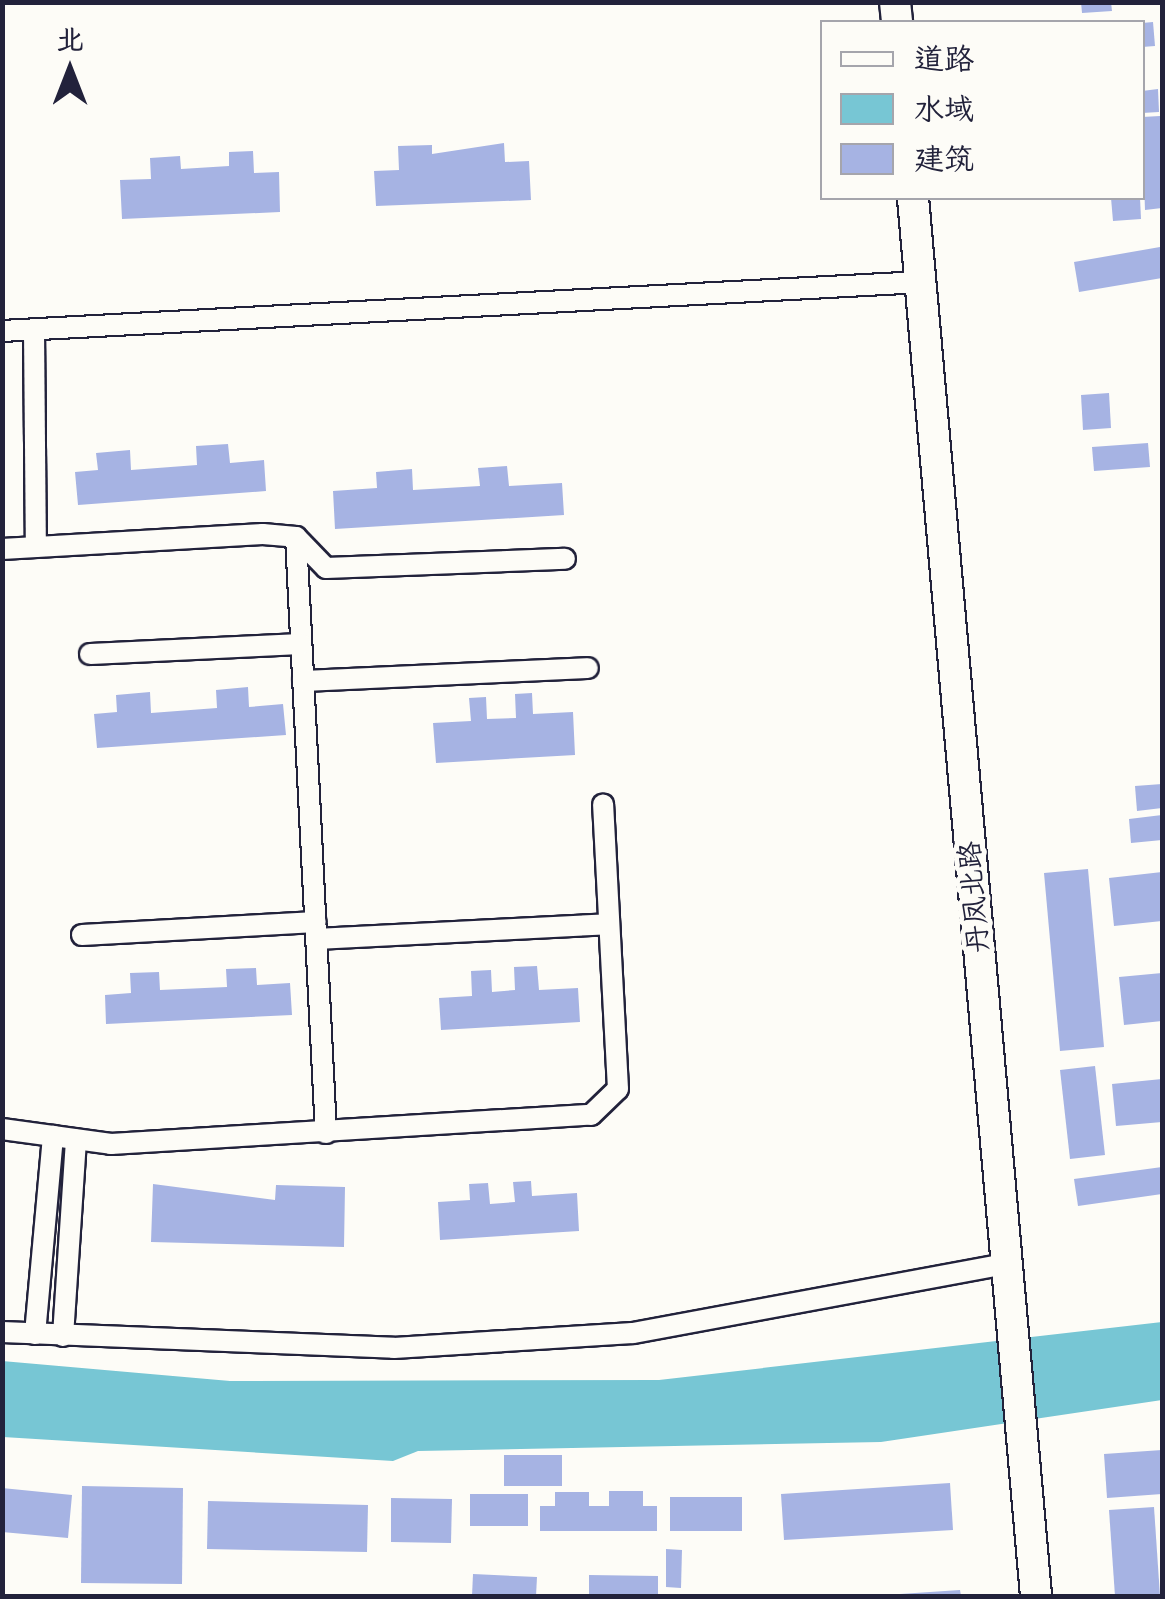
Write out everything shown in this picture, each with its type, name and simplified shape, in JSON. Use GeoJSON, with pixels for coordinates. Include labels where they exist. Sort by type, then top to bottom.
{"type":"FeatureCollection","features":[{"type":"Feature","properties":{"kind":"main road","name":"丹凤北路"},"geometry":{"type":"LineString","coordinates":[[914,200],[1036,1596]]}},
{"type":"Feature","properties":{"kind":"street"},"geometry":{"type":"LineString","coordinates":[[2,331],[921,282]]}},
{"type":"Feature","properties":{"kind":"street"},"geometry":{"type":"LineString","coordinates":[[34,330],[36,547]]}},
{"type":"Feature","properties":{"kind":"street"},"geometry":{"type":"LineString","coordinates":[[296,537],[326,1132]]}},
{"type":"Feature","properties":{"kind":"street"},"geometry":{"type":"LineString","coordinates":[[2,549],[296,537],[326,568],[566,559]]}},
{"type":"Feature","properties":{"kind":"street"},"geometry":{"type":"LineString","coordinates":[[90,654],[302,644]]}},
{"type":"Feature","properties":{"kind":"street"},"geometry":{"type":"LineString","coordinates":[[303,681],[588,668]]}},
{"type":"Feature","properties":{"kind":"street"},"geometry":{"type":"LineString","coordinates":[[2,1129],[76,1139],[326,1132],[568,1120],[606,1106],[618,1089],[603,804]]}},
{"type":"Feature","properties":{"kind":"street"},"geometry":{"type":"LineString","coordinates":[[82,935],[609,924]]}},
{"type":"Feature","properties":{"kind":"street"},"geometry":{"type":"LineString","coordinates":[[35,1334],[53,1136]]}},
{"type":"Feature","properties":{"kind":"street"},"geometry":{"type":"LineString","coordinates":[[63,1336],[76,1139]]}},
{"type":"Feature","properties":{"kind":"street"},"geometry":{"type":"LineString","coordinates":[[2,1332],[394,1348],[633,1333],[1006,1264]]}},
{"type":"Feature","properties":{"kind":"water"},"geometry":{"type":"Polygon","coordinates":[[[1162,1322],[1162,1400],[881,1442],[418,1451],[393,1461],[3,1437],[2,1361],[230,1381],[659,1380],[1162,1322]]]}},
{"type":"Feature","properties":{"kind":"building"},"geometry":{"type":"Polygon","coordinates":[[[1081,2],[1111,2],[1112,11],[1082,13],[1081,2]]]}},
{"type":"Feature","properties":{"kind":"building"},"geometry":{"type":"Polygon","coordinates":[[[1153,22],[1155,46],[1145,47],[1145,23],[1153,22]]]}},
{"type":"Feature","properties":{"kind":"building"},"geometry":{"type":"Polygon","coordinates":[[[1158,89],[1159,112],[1145,113],[1145,91],[1158,89]]]}},
{"type":"Feature","properties":{"kind":"building"},"geometry":{"type":"Polygon","coordinates":[[[1160,116],[1162,208],[1145,210],[1145,200],[1145,117],[1160,116]]]}},
{"type":"Feature","properties":{"kind":"building"},"geometry":{"type":"Polygon","coordinates":[[[504,143],[505,162],[529,161],[531,200],[376,206],[374,171],[399,170],[398,146],[432,145],[432,154],[504,143]]]}},
{"type":"Feature","properties":{"kind":"building"},"geometry":{"type":"Polygon","coordinates":[[[253,151],[254,173],[279,172],[280,212],[122,219],[120,180],[151,179],[150,158],[180,156],[181,169],[229,166],[229,152],[253,151]]]}},
{"type":"Feature","properties":{"kind":"building"},"geometry":{"type":"Polygon","coordinates":[[[1111,200],[1140,200],[1141,219],[1113,221],[1111,200]]]}},
{"type":"Feature","properties":{"kind":"building"},"geometry":{"type":"Polygon","coordinates":[[[1160,247],[1162,278],[1079,292],[1074,262],[1160,247]]]}},
{"type":"Feature","properties":{"kind":"building"},"geometry":{"type":"Polygon","coordinates":[[[1109,393],[1111,428],[1083,430],[1081,395],[1109,393]]]}},
{"type":"Feature","properties":{"kind":"building"},"geometry":{"type":"Polygon","coordinates":[[[1148,443],[1150,467],[1094,471],[1092,447],[1148,443]]]}},
{"type":"Feature","properties":{"kind":"building"},"geometry":{"type":"Polygon","coordinates":[[[228,444],[230,463],[264,460],[266,491],[78,505],[75,472],[98,470],[96,453],[130,450],[131,470],[197,465],[196,446],[228,444]]]}},
{"type":"Feature","properties":{"kind":"building"},"geometry":{"type":"Polygon","coordinates":[[[507,466],[509,486],[562,483],[564,515],[335,529],[333,491],[377,488],[376,472],[412,469],[413,490],[480,486],[478,468],[507,466]]]}},
{"type":"Feature","properties":{"kind":"building"},"geometry":{"type":"Polygon","coordinates":[[[248,687],[249,707],[283,704],[286,735],[97,748],[94,714],[117,712],[116,695],[150,692],[151,713],[217,708],[216,690],[248,687]]]}},
{"type":"Feature","properties":{"kind":"building"},"geometry":{"type":"Polygon","coordinates":[[[532,693],[533,714],[573,712],[575,755],[436,763],[433,723],[471,721],[469,698],[486,697],[487,719],[516,718],[515,694],[532,693]]]}},
{"type":"Feature","properties":{"kind":"building"},"geometry":{"type":"Polygon","coordinates":[[[1162,784],[1162,808],[1137,811],[1135,786],[1162,784]]]}},
{"type":"Feature","properties":{"kind":"building"},"geometry":{"type":"Polygon","coordinates":[[[1162,815],[1162,840],[1131,843],[1129,819],[1162,815]]]}},
{"type":"Feature","properties":{"kind":"building"},"geometry":{"type":"Polygon","coordinates":[[[1088,869],[1104,1047],[1060,1051],[1044,873],[1088,869]]]}},
{"type":"Feature","properties":{"kind":"building"},"geometry":{"type":"Polygon","coordinates":[[[1162,872],[1162,921],[1114,926],[1109,878],[1162,872]]]}},
{"type":"Feature","properties":{"kind":"building"},"geometry":{"type":"Polygon","coordinates":[[[537,966],[539,990],[578,988],[580,1022],[441,1030],[439,998],[472,996],[471,971],[491,970],[492,992],[515,990],[514,967],[537,966]]]}},
{"type":"Feature","properties":{"kind":"building"},"geometry":{"type":"Polygon","coordinates":[[[256,968],[257,985],[290,983],[292,1015],[106,1024],[105,995],[131,993],[130,973],[159,972],[160,990],[227,987],[226,969],[256,968]]]}},
{"type":"Feature","properties":{"kind":"building"},"geometry":{"type":"Polygon","coordinates":[[[1162,973],[1162,1021],[1124,1025],[1119,977],[1162,973]]]}},
{"type":"Feature","properties":{"kind":"building"},"geometry":{"type":"Polygon","coordinates":[[[1095,1066],[1105,1155],[1070,1159],[1060,1070],[1095,1066]]]}},
{"type":"Feature","properties":{"kind":"building"},"geometry":{"type":"Polygon","coordinates":[[[1162,1079],[1162,1122],[1116,1126],[1112,1084],[1162,1079]]]}},
{"type":"Feature","properties":{"kind":"building"},"geometry":{"type":"Polygon","coordinates":[[[1162,1167],[1162,1194],[1078,1206],[1074,1179],[1162,1167]]]}},
{"type":"Feature","properties":{"kind":"building"},"geometry":{"type":"Polygon","coordinates":[[[531,1181],[532,1196],[577,1193],[579,1231],[440,1240],[438,1202],[470,1200],[469,1184],[488,1183],[490,1204],[515,1202],[513,1182],[531,1181]]]}},
{"type":"Feature","properties":{"kind":"building"},"geometry":{"type":"Polygon","coordinates":[[[153,1184],[275,1200],[276,1185],[345,1187],[344,1247],[151,1242],[153,1184]]]}},
{"type":"Feature","properties":{"kind":"building"},"geometry":{"type":"Polygon","coordinates":[[[1162,1450],[1162,1494],[1107,1498],[1104,1454],[1162,1450]]]}},
{"type":"Feature","properties":{"kind":"building"},"geometry":{"type":"Polygon","coordinates":[[[504,1455],[562,1455],[562,1486],[504,1486],[504,1455]]]}},
{"type":"Feature","properties":{"kind":"building"},"geometry":{"type":"Polygon","coordinates":[[[950,1483],[953,1530],[784,1540],[781,1494],[950,1483]]]}},
{"type":"Feature","properties":{"kind":"building"},"geometry":{"type":"Polygon","coordinates":[[[82,1486],[183,1488],[182,1584],[81,1583],[82,1486]]]}},
{"type":"Feature","properties":{"kind":"building"},"geometry":{"type":"Polygon","coordinates":[[[2,1488],[72,1495],[68,1538],[2,1532],[2,1488]]]}},
{"type":"Feature","properties":{"kind":"building"},"geometry":{"type":"Polygon","coordinates":[[[609,1491],[643,1491],[643,1506],[657,1506],[657,1531],[540,1531],[540,1506],[555,1506],[555,1492],[589,1492],[589,1506],[609,1506],[609,1491]]]}},
{"type":"Feature","properties":{"kind":"building"},"geometry":{"type":"Polygon","coordinates":[[[470,1494],[528,1494],[528,1526],[470,1526],[470,1494]]]}},
{"type":"Feature","properties":{"kind":"building"},"geometry":{"type":"Polygon","coordinates":[[[670,1497],[742,1497],[742,1531],[670,1531],[670,1497]]]}},
{"type":"Feature","properties":{"kind":"building"},"geometry":{"type":"Polygon","coordinates":[[[391,1498],[452,1499],[451,1543],[391,1542],[391,1498]]]}},
{"type":"Feature","properties":{"kind":"building"},"geometry":{"type":"Polygon","coordinates":[[[208,1501],[368,1505],[367,1552],[207,1549],[208,1501]]]}},
{"type":"Feature","properties":{"kind":"building"},"geometry":{"type":"Polygon","coordinates":[[[1154,1507],[1160,1596],[1115,1596],[1109,1510],[1154,1507]]]}},
{"type":"Feature","properties":{"kind":"building"},"geometry":{"type":"Polygon","coordinates":[[[666,1549],[682,1550],[681,1588],[666,1587],[666,1549]]]}},
{"type":"Feature","properties":{"kind":"building"},"geometry":{"type":"Polygon","coordinates":[[[473,1574],[537,1577],[536,1596],[472,1596],[473,1574]]]}},
{"type":"Feature","properties":{"kind":"building"},"geometry":{"type":"Polygon","coordinates":[[[589,1575],[658,1576],[658,1596],[589,1596],[589,1575]]]}},
{"type":"Feature","properties":{"kind":"building"},"geometry":{"type":"Polygon","coordinates":[[[960,1590],[961,1596],[900,1594],[960,1590]]]}}]}
